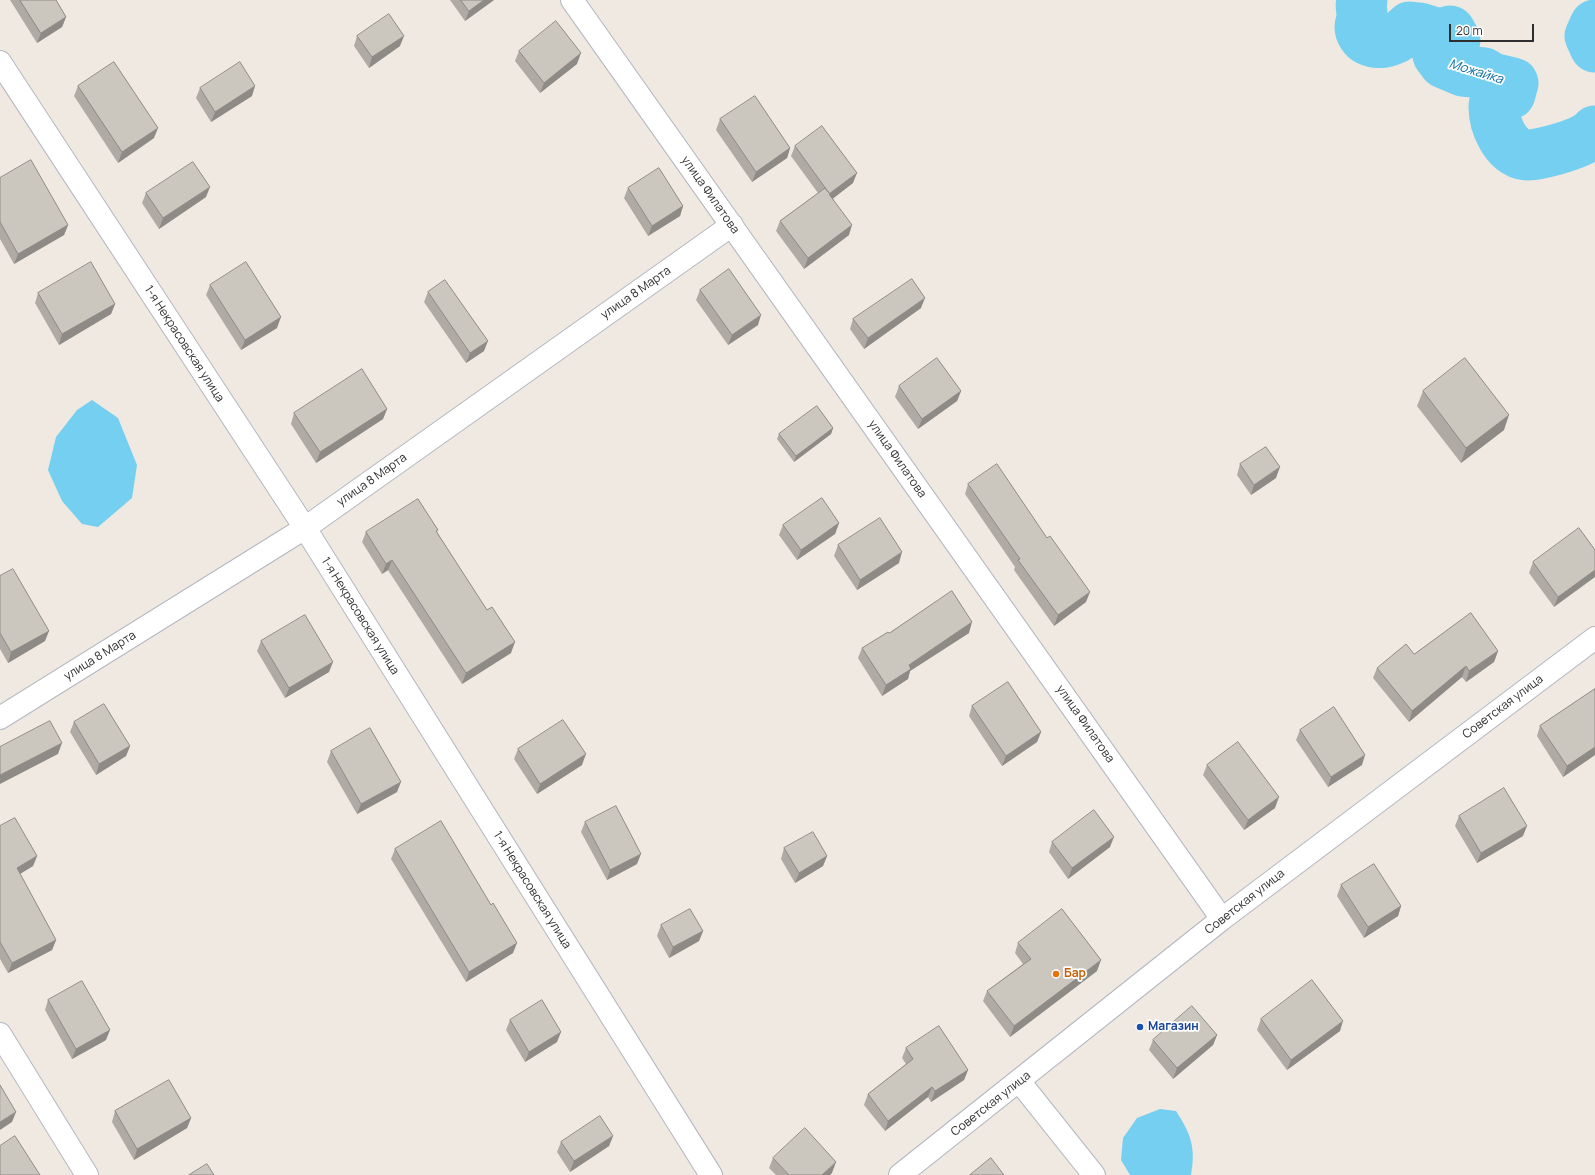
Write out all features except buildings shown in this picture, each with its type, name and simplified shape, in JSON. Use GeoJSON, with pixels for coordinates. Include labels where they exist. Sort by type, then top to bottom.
{"type":"FeatureCollection","features":[{"type":"Feature","properties":{"kind":"street","name":"улица Филатова"},"geometry":{"type":"LineString","coordinates":[[572,0],[1222,919]]}},
{"type":"Feature","properties":{"kind":"street","name":"1-я Некрасовская улица"},"geometry":{"type":"LineString","coordinates":[[0,62],[305,528],[711,1175]]}},
{"type":"Feature","properties":{"kind":"street","name":"улица 8 Марта"},"geometry":{"type":"LineString","coordinates":[[0,718],[305,528],[732,225]]}},
{"type":"Feature","properties":{"kind":"street","name":"Советская улица"},"geometry":{"type":"LineString","coordinates":[[900,1175],[1222,919],[1595,638]]}},
{"type":"Feature","properties":{"kind":"street"},"geometry":{"type":"LineString","coordinates":[[0,1034],[87,1175]]}},
{"type":"Feature","properties":{"kind":"street"},"geometry":{"type":"LineString","coordinates":[[1019,1081],[1094,1175]]}},
{"type":"Feature","properties":{"kind":"water"},"geometry":{"type":"Polygon","coordinates":[[[92,400],[118,418],[137,465],[132,498],[98,527],[82,524],[62,501],[48,470],[56,437],[77,410],[92,400]]]}},
{"type":"Feature","properties":{"kind":"water"},"geometry":{"type":"Polygon","coordinates":[[[1160,1109],[1176,1111],[1189,1134],[1193,1157],[1191,1175],[1130,1175],[1121,1160],[1123,1138],[1137,1118],[1160,1109]]]}},
{"type":"Feature","properties":{"kind":"waterway","name":"Можайка"},"geometry":{"type":"LineString","coordinates":[[1362,0],[1362,18],[1360,29],[1362,35],[1368,40],[1373,42],[1385,42],[1396,38],[1410,27],[1420,28],[1439,34],[1450,31],[1455,40],[1438,55],[1444,63],[1463,71],[1484,73],[1492,78],[1513,83],[1510,94],[1498,96],[1494,106],[1496,122],[1502,137],[1507,144],[1519,153],[1532,155],[1563,148],[1583,140],[1595,131]]}},
{"type":"Feature","properties":{"kind":"waterway","name":"Можайка"},"geometry":{"type":"LineString","coordinates":[[1595,25],[1590,36],[1595,47]]}},
{"type":"Feature","properties":{"kind":"place","name":"Бар"},"geometry":{"type":"Point","coordinates":[1056,974]}},
{"type":"Feature","properties":{"kind":"place","name":"Магазин"},"geometry":{"type":"Point","coordinates":[1140,1027]}}]}
